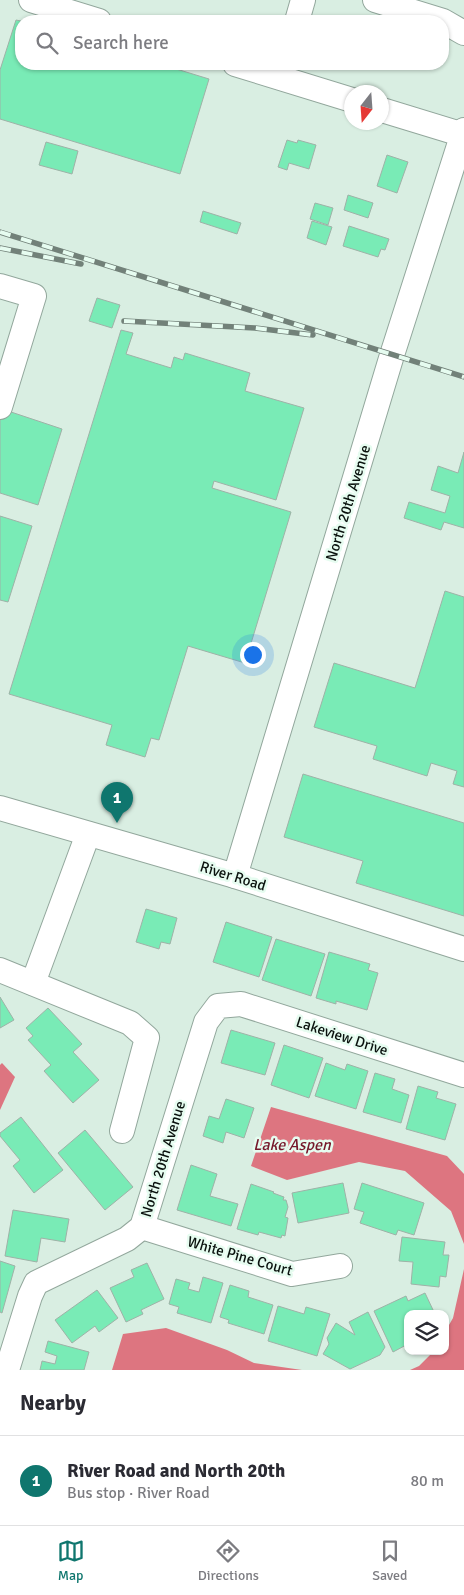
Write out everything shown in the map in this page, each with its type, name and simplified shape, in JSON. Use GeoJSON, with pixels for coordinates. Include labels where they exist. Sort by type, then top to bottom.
{"type":"FeatureCollection","features":[{"type":"Feature","properties":{"kind":"street"},"geometry":{"type":"LineString","coordinates":[[32,0],[80,15]]}},
{"type":"Feature","properties":{"kind":"street"},"geometry":{"type":"LineString","coordinates":[[299,15],[303,0]]}},
{"type":"Feature","properties":{"kind":"street"},"geometry":{"type":"LineString","coordinates":[[375,0],[424,15]]}},
{"type":"Feature","properties":{"kind":"street"},"geometry":{"type":"LineString","coordinates":[[449,24],[464,33]]}},
{"type":"Feature","properties":{"kind":"street"},"geometry":{"type":"LineString","coordinates":[[282,71],[344,97]]}},
{"type":"Feature","properties":{"kind":"street"},"geometry":{"type":"LineString","coordinates":[[389,112],[464,134]]}},
{"type":"Feature","properties":{"kind":"street","name":"North 20th Avenue"},"geometry":{"type":"LineString","coordinates":[[235,876],[392,355],[464,134]]}},
{"type":"Feature","properties":{"kind":"street"},"geometry":{"type":"LineString","coordinates":[[0,286],[34,296],[0,407]]}},
{"type":"Feature","properties":{"kind":"street","name":"River Road"},"geometry":{"type":"LineString","coordinates":[[0,808],[235,876],[464,949]]}},
{"type":"Feature","properties":{"kind":"street"},"geometry":{"type":"LineString","coordinates":[[33,984],[88,834]]}},
{"type":"Feature","properties":{"kind":"street"},"geometry":{"type":"LineString","coordinates":[[0,970],[130,1023],[147,1038],[122,1131]]}},
{"type":"Feature","properties":{"kind":"street","name":"Lakeview Drive"},"geometry":{"type":"LineString","coordinates":[[218,1006],[241,1004],[464,1075]]}},
{"type":"Feature","properties":{"kind":"street","name":"North 20th Avenue"},"geometry":{"type":"LineString","coordinates":[[7,1370],[30,1296],[36,1283],[127,1239],[142,1227],[206,1022],[218,1006]]}},
{"type":"Feature","properties":{"kind":"street","name":"White Pine Court"},"geometry":{"type":"LineString","coordinates":[[142,1227],[292,1274],[340,1266]]}},
{"type":"Feature","properties":{"kind":"water"},"geometry":{"type":"Polygon","coordinates":[[[2,1063],[15,1077],[0,1110],[0,1065],[2,1063]]]}},
{"type":"Feature","properties":{"kind":"water","name":"Lake Aspen"},"geometry":{"type":"Polygon","coordinates":[[[271,1107],[447,1156],[464,1174],[464,1244],[451,1211],[405,1171],[359,1162],[287,1180],[251,1166],[271,1107]]]}},
{"type":"Feature","properties":{"kind":"water"},"geometry":{"type":"Polygon","coordinates":[[[464,1269],[464,1370],[410,1370],[419,1366],[430,1355],[449,1355],[449,1325],[453,1318],[464,1269]]]}},
{"type":"Feature","properties":{"kind":"water"},"geometry":{"type":"Polygon","coordinates":[[[166,1328],[227,1350],[254,1363],[302,1370],[112,1370],[123,1334],[166,1328]]]}},
{"type":"Feature","properties":{"kind":"building"},"geometry":{"type":"Polygon","coordinates":[[[15,23],[15,70],[180,70],[209,79],[180,174],[0,119],[0,70],[15,23]]]}},
{"type":"Feature","properties":{"kind":"building"},"geometry":{"type":"Polygon","coordinates":[[[287,140],[297,143],[298,140],[316,145],[309,169],[289,163],[287,170],[278,167],[287,140]]]}},
{"type":"Feature","properties":{"kind":"building"},"geometry":{"type":"Polygon","coordinates":[[[46,142],[78,151],[72,174],[39,165],[46,142]]]}},
{"type":"Feature","properties":{"kind":"building"},"geometry":{"type":"Polygon","coordinates":[[[387,155],[408,162],[397,193],[377,186],[387,155]]]}},
{"type":"Feature","properties":{"kind":"building"},"geometry":{"type":"Polygon","coordinates":[[[348,195],[373,203],[368,218],[344,210],[348,195]]]}},
{"type":"Feature","properties":{"kind":"building"},"geometry":{"type":"Polygon","coordinates":[[[315,203],[333,208],[328,225],[310,219],[315,203]]]}},
{"type":"Feature","properties":{"kind":"building"},"geometry":{"type":"Polygon","coordinates":[[[203,211],[241,223],[237,234],[200,222],[203,211]]]}},
{"type":"Feature","properties":{"kind":"building"},"geometry":{"type":"Polygon","coordinates":[[[312,221],[332,227],[326,245],[307,238],[312,221]]]}},
{"type":"Feature","properties":{"kind":"building"},"geometry":{"type":"Polygon","coordinates":[[[349,226],[389,239],[385,250],[381,249],[378,257],[343,246],[349,226]]]}},
{"type":"Feature","properties":{"kind":"building"},"geometry":{"type":"Polygon","coordinates":[[[97,298],[120,305],[112,328],[89,321],[97,298]]]}},
{"type":"Feature","properties":{"kind":"building"},"geometry":{"type":"Polygon","coordinates":[[[121,330],[133,333],[126,354],[171,368],[174,357],[183,360],[185,353],[250,373],[245,391],[304,408],[276,500],[214,481],[212,488],[291,512],[245,663],[188,646],[159,740],[151,738],[145,757],[106,745],[112,725],[9,694],[121,330]]]}},
{"type":"Feature","properties":{"kind":"building"},"geometry":{"type":"Polygon","coordinates":[[[2,409],[62,429],[38,505],[0,493],[0,416],[2,409]]]}},
{"type":"Feature","properties":{"kind":"building"},"geometry":{"type":"Polygon","coordinates":[[[464,452],[464,528],[444,522],[441,530],[404,518],[409,502],[445,513],[450,496],[431,490],[438,466],[458,473],[464,452]]]}},
{"type":"Feature","properties":{"kind":"building"},"geometry":{"type":"Polygon","coordinates":[[[0,516],[32,526],[8,602],[0,600],[0,516]]]}},
{"type":"Feature","properties":{"kind":"building"},"geometry":{"type":"Polygon","coordinates":[[[445,591],[464,597],[464,787],[453,784],[457,771],[431,763],[427,776],[373,759],[377,746],[314,727],[334,663],[415,688],[445,591]]]}},
{"type":"Feature","properties":{"kind":"building"},"geometry":{"type":"Polygon","coordinates":[[[303,774],[464,823],[464,916],[356,883],[363,861],[284,837],[303,774]]]}},
{"type":"Feature","properties":{"kind":"building"},"geometry":{"type":"Polygon","coordinates":[[[146,909],[177,918],[170,944],[161,942],[159,949],[136,942],[146,909]]]}},
{"type":"Feature","properties":{"kind":"building"},"geometry":{"type":"Polygon","coordinates":[[[226,922],[272,937],[259,977],[213,962],[226,922]]]}},
{"type":"Feature","properties":{"kind":"building"},"geometry":{"type":"Polygon","coordinates":[[[276,939],[325,954],[311,996],[262,980],[276,939]]]}},
{"type":"Feature","properties":{"kind":"building"},"geometry":{"type":"Polygon","coordinates":[[[329,952],[370,964],[368,970],[378,973],[367,1010],[336,1001],[336,1004],[316,998],[329,952]]]}},
{"type":"Feature","properties":{"kind":"building"},"geometry":{"type":"Polygon","coordinates":[[[0,997],[14,1020],[0,1028],[0,997]]]}},
{"type":"Feature","properties":{"kind":"building"},"geometry":{"type":"Polygon","coordinates":[[[48,1008],[82,1044],[73,1052],[99,1080],[73,1103],[44,1071],[51,1065],[28,1040],[33,1036],[26,1028],[48,1008]]]}},
{"type":"Feature","properties":{"kind":"building"},"geometry":{"type":"Polygon","coordinates":[[[231,1030],[275,1043],[265,1075],[221,1063],[231,1030]]]}},
{"type":"Feature","properties":{"kind":"building"},"geometry":{"type":"Polygon","coordinates":[[[284,1045],[323,1058],[309,1098],[271,1085],[284,1045]]]}},
{"type":"Feature","properties":{"kind":"building"},"geometry":{"type":"Polygon","coordinates":[[[326,1063],[345,1070],[347,1064],[368,1071],[356,1109],[315,1096],[326,1063]]]}},
{"type":"Feature","properties":{"kind":"building"},"geometry":{"type":"Polygon","coordinates":[[[375,1073],[395,1079],[392,1089],[409,1095],[401,1123],[363,1112],[375,1073]]]}},
{"type":"Feature","properties":{"kind":"building"},"geometry":{"type":"Polygon","coordinates":[[[418,1086],[438,1092],[436,1098],[456,1104],[445,1140],[406,1129],[418,1086]]]}},
{"type":"Feature","properties":{"kind":"building"},"geometry":{"type":"Polygon","coordinates":[[[226,1099],[254,1108],[244,1138],[226,1132],[223,1143],[203,1136],[209,1116],[219,1119],[226,1099]]]}},
{"type":"Feature","properties":{"kind":"building"},"geometry":{"type":"Polygon","coordinates":[[[21,1117],[63,1170],[34,1193],[13,1166],[20,1160],[0,1136],[0,1133],[21,1117]]]}},
{"type":"Feature","properties":{"kind":"building"},"geometry":{"type":"Polygon","coordinates":[[[85,1130],[133,1187],[105,1210],[58,1153],[85,1130]]]}},
{"type":"Feature","properties":{"kind":"building"},"geometry":{"type":"Polygon","coordinates":[[[191,1165],[217,1174],[210,1196],[238,1204],[231,1226],[177,1210],[191,1165]]]}},
{"type":"Feature","properties":{"kind":"building"},"geometry":{"type":"Polygon","coordinates":[[[343,1183],[349,1213],[298,1223],[292,1193],[343,1183]]]}},
{"type":"Feature","properties":{"kind":"building"},"geometry":{"type":"Polygon","coordinates":[[[362,1183],[424,1203],[414,1235],[398,1230],[396,1235],[360,1223],[364,1212],[354,1209],[362,1183]]]}},
{"type":"Feature","properties":{"kind":"building"},"geometry":{"type":"Polygon","coordinates":[[[251,1184],[274,1192],[284,1197],[283,1200],[286,1200],[288,1207],[285,1217],[288,1218],[285,1236],[282,1235],[281,1238],[259,1232],[258,1235],[237,1229],[251,1184]]]}},
{"type":"Feature","properties":{"kind":"building"},"geometry":{"type":"Polygon","coordinates":[[[13,1210],[69,1219],[65,1242],[41,1238],[37,1262],[5,1256],[13,1210]]]}},
{"type":"Feature","properties":{"kind":"building"},"geometry":{"type":"Polygon","coordinates":[[[402,1237],[445,1242],[443,1255],[449,1255],[446,1277],[440,1276],[439,1287],[411,1284],[413,1262],[399,1261],[402,1237]]]}},
{"type":"Feature","properties":{"kind":"building"},"geometry":{"type":"Polygon","coordinates":[[[0,1261],[15,1266],[2,1313],[0,1312],[0,1261]]]}},
{"type":"Feature","properties":{"kind":"building"},"geometry":{"type":"Polygon","coordinates":[[[147,1263],[164,1299],[141,1310],[143,1314],[126,1322],[110,1288],[134,1277],[131,1270],[147,1263]]]}},
{"type":"Feature","properties":{"kind":"building"},"geometry":{"type":"Polygon","coordinates":[[[203,1277],[223,1283],[211,1323],[177,1313],[179,1307],[169,1304],[176,1279],[190,1283],[188,1289],[199,1292],[203,1277]]]}},
{"type":"Feature","properties":{"kind":"building"},"geometry":{"type":"Polygon","coordinates":[[[230,1285],[249,1291],[248,1297],[273,1305],[264,1334],[228,1323],[229,1320],[220,1317],[230,1285]]]}},
{"type":"Feature","properties":{"kind":"building"},"geometry":{"type":"Polygon","coordinates":[[[97,1290],[118,1318],[99,1332],[95,1326],[72,1343],[55,1320],[97,1290]]]}},
{"type":"Feature","properties":{"kind":"building"},"geometry":{"type":"Polygon","coordinates":[[[425,1293],[433,1310],[404,1310],[404,1346],[393,1352],[374,1311],[406,1296],[408,1301],[425,1293]]]}},
{"type":"Feature","properties":{"kind":"building"},"geometry":{"type":"Polygon","coordinates":[[[278,1306],[304,1314],[306,1307],[330,1314],[317,1356],[268,1341],[278,1306]]]}},
{"type":"Feature","properties":{"kind":"building"},"geometry":{"type":"Polygon","coordinates":[[[368,1312],[385,1347],[380,1355],[350,1369],[323,1354],[329,1344],[327,1338],[336,1323],[355,1335],[349,1322],[368,1312]]]}},
{"type":"Feature","properties":{"kind":"building"},"geometry":{"type":"Polygon","coordinates":[[[48,1341],[89,1352],[84,1370],[40,1370],[42,1361],[55,1364],[57,1356],[45,1352],[48,1341]]]}},
{"type":"Feature","properties":{"kind":"railway"},"geometry":{"type":"LineString","coordinates":[[0,232],[464,377]]}},
{"type":"Feature","properties":{"kind":"railway"},"geometry":{"type":"LineString","coordinates":[[0,248],[81,264]]}},
{"type":"Feature","properties":{"kind":"railway"},"geometry":{"type":"LineString","coordinates":[[124,321],[255,328],[313,335]]}},
{"type":"Feature","properties":{"kind":"place","name":"River Road and North 20th"},"geometry":{"type":"Point","coordinates":[117,823]}}]}
